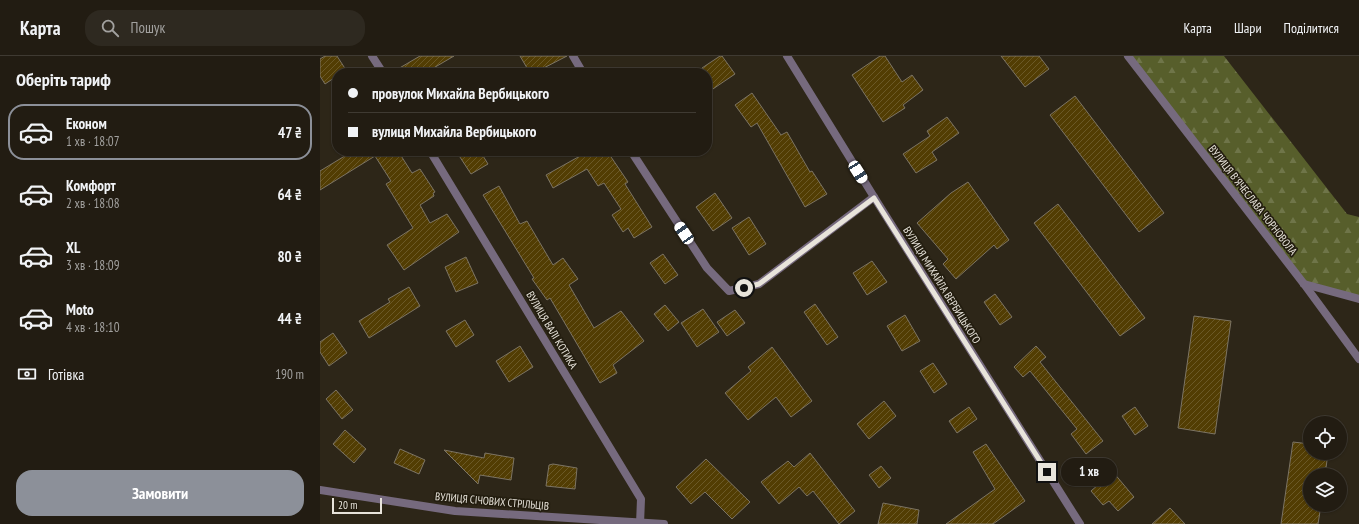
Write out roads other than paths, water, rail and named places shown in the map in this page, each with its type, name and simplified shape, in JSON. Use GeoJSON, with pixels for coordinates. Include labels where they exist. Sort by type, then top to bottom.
{"type":"FeatureCollection","features":[{"type":"Feature","properties":{"kind":"street"},"geometry":{"type":"LineString","coordinates":[[372,56],[380,68]]}},
{"type":"Feature","properties":{"kind":"street"},"geometry":{"type":"LineString","coordinates":[[573,56],[580,68]]}},
{"type":"Feature","properties":{"kind":"street","name":"ВУЛИЦЯ МИХАЙЛА ВЕРБИЦЬКОГО"},"geometry":{"type":"LineString","coordinates":[[787,56],[874,198],[1080,524]]}},
{"type":"Feature","properties":{"kind":"street","name":"ВУЛИЦЯ В'ЯЧЕСЛАВА ЧОРНОВОЛА"},"geometry":{"type":"LineString","coordinates":[[1128,56],[1304,284],[1359,359]]}},
{"type":"Feature","properties":{"kind":"street","name":"ВУЛИЦЯ ВАЛІ КОТИКА"},"geometry":{"type":"LineString","coordinates":[[433,156],[641,499],[640,523]]}},
{"type":"Feature","properties":{"kind":"street"},"geometry":{"type":"LineString","coordinates":[[634,156],[708,268],[729,292],[759,284],[874,198]]}},
{"type":"Feature","properties":{"kind":"street"},"geometry":{"type":"LineString","coordinates":[[1304,284],[1359,299]]}},
{"type":"Feature","properties":{"kind":"street","name":"ВУЛИЦЯ СІЧОВИХ СТРІЛЬЦІВ"},"geometry":{"type":"LineString","coordinates":[[320,490],[455,511],[664,524]]}}]}
